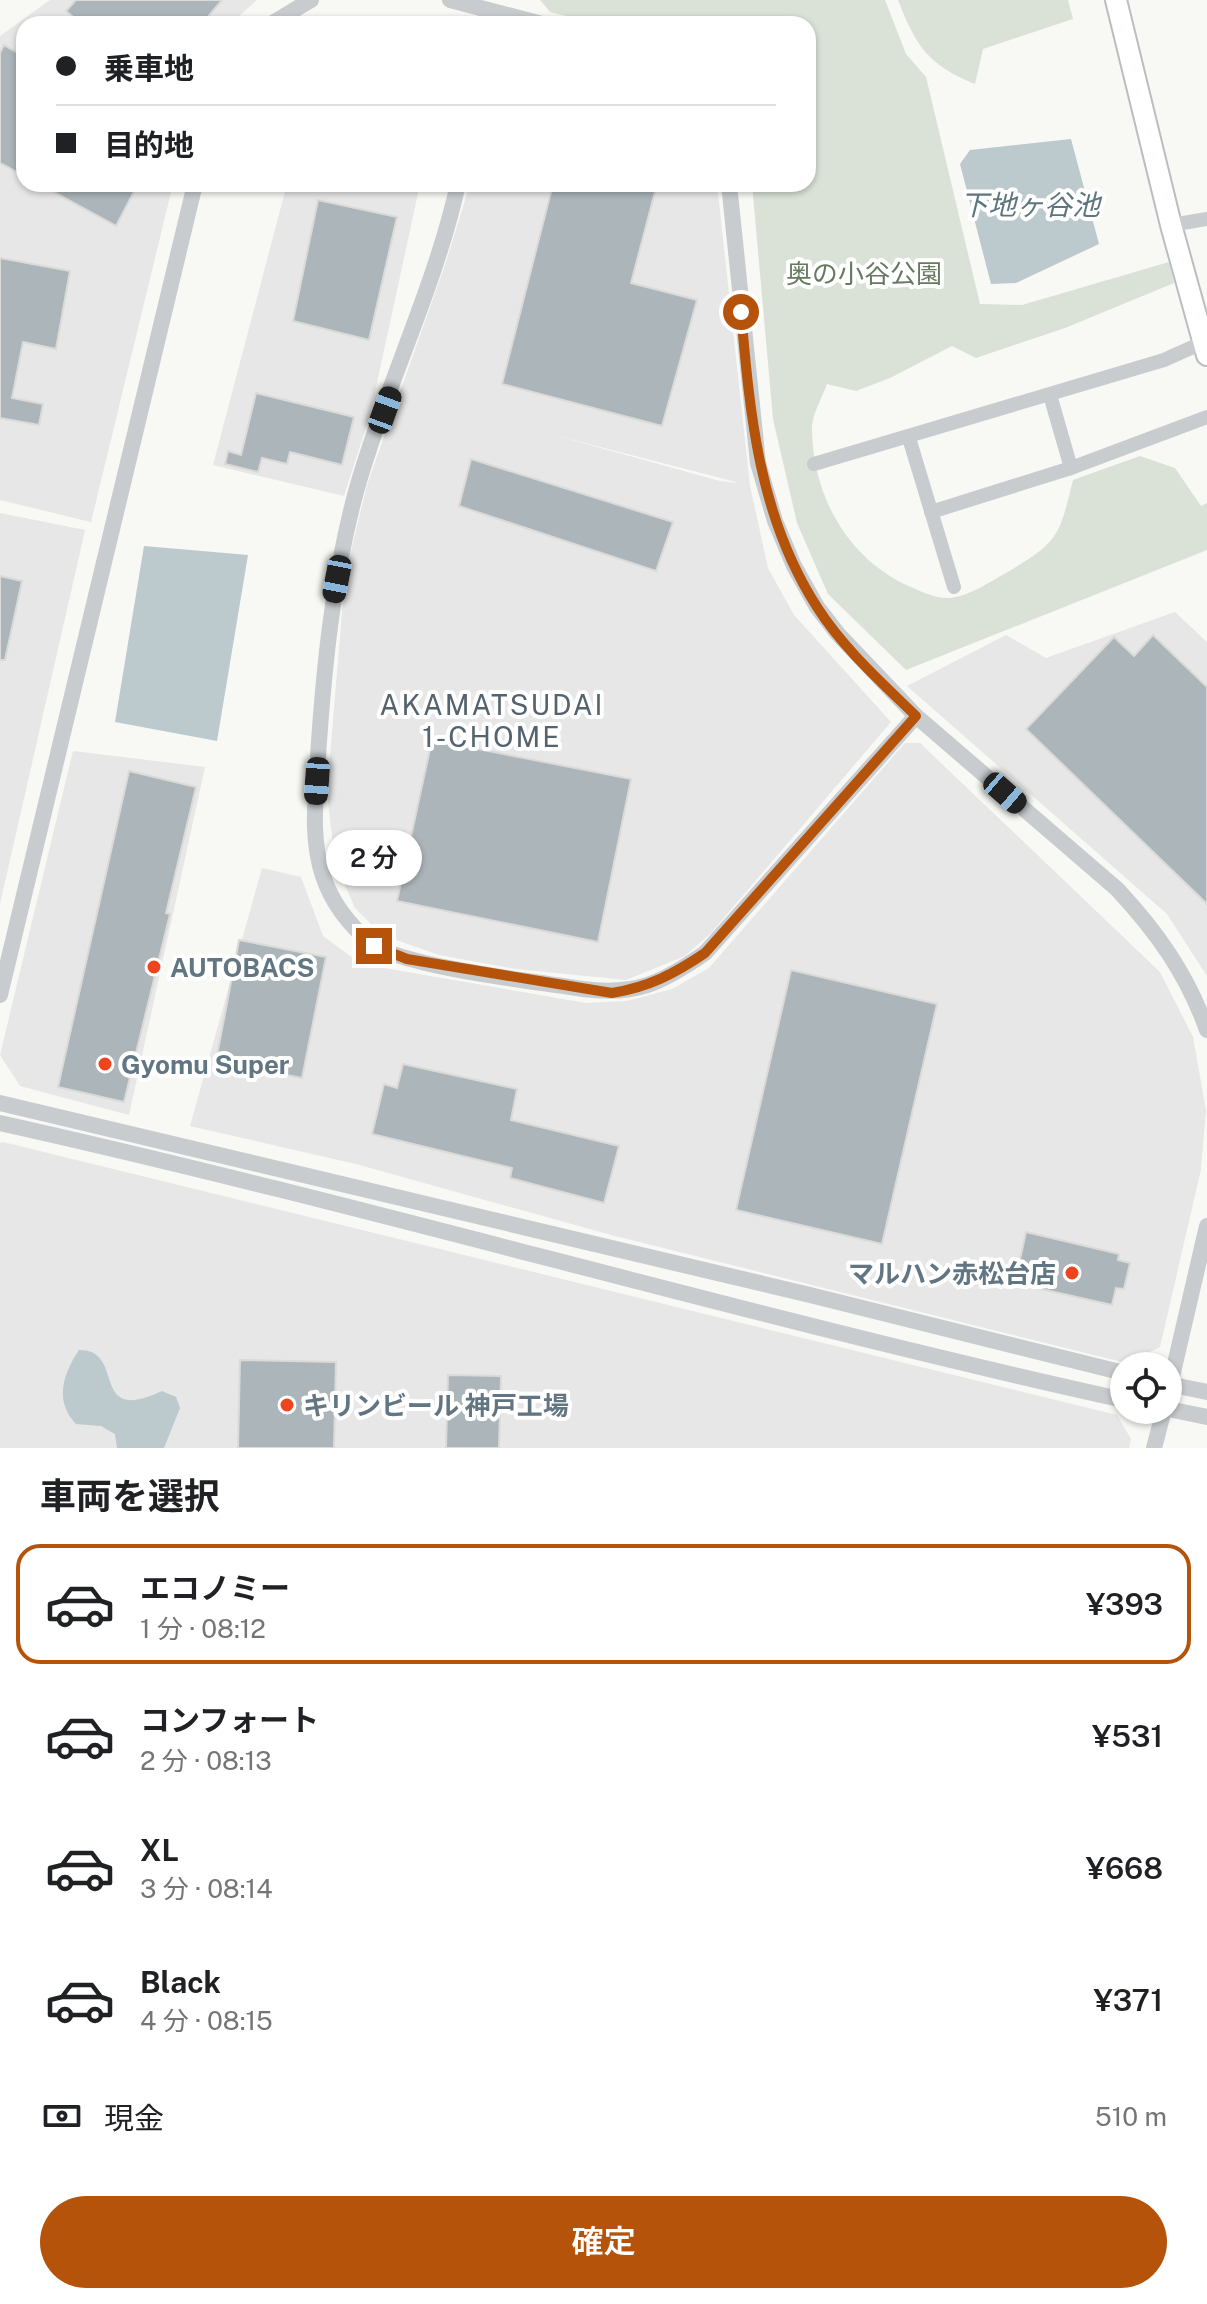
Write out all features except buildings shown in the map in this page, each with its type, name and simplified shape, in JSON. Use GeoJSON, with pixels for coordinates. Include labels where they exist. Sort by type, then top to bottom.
{"type":"FeatureCollection","features":[{"type":"Feature","properties":{"kind":"main road"},"geometry":{"type":"LineString","coordinates":[[1116,0],[1205,349]]}},
{"type":"Feature","properties":{"kind":"street"},"geometry":{"type":"LineString","coordinates":[[284,16],[311,0]]}},
{"type":"Feature","properties":{"kind":"street"},"geometry":{"type":"LineString","coordinates":[[450,0],[498,12]]}},
{"type":"Feature","properties":{"kind":"street"},"geometry":{"type":"LineString","coordinates":[[0,995],[193,192]]}},
{"type":"Feature","properties":{"kind":"street"},"geometry":{"type":"LineString","coordinates":[[455,192],[400,368],[358,486],[333,603],[322,696],[315,844],[334,903],[352,925],[374,946],[407,959],[612,993],[641,989],[669,978],[705,953],[916,716]]}},
{"type":"Feature","properties":{"kind":"street"},"geometry":{"type":"LineString","coordinates":[[730,192],[758,463],[775,521],[817,607],[862,663],[916,716],[1117,889],[1165,944],[1184,975],[1207,1030]]}},
{"type":"Feature","properties":{"kind":"street"},"geometry":{"type":"LineString","coordinates":[[1171,225],[1207,219]]}},
{"type":"Feature","properties":{"kind":"street"},"geometry":{"type":"LineString","coordinates":[[814,464],[1205,349]]}},
{"type":"Feature","properties":{"kind":"street"},"geometry":{"type":"LineString","coordinates":[[1050,395],[1071,468]]}},
{"type":"Feature","properties":{"kind":"street"},"geometry":{"type":"LineString","coordinates":[[931,512],[1071,468],[1207,417]]}},
{"type":"Feature","properties":{"kind":"street"},"geometry":{"type":"LineString","coordinates":[[909,438],[954,587]]}},
{"type":"Feature","properties":{"kind":"street"},"geometry":{"type":"LineString","coordinates":[[0,1103],[810,1295],[1110,1370]]}},
{"type":"Feature","properties":{"kind":"street"},"geometry":{"type":"LineString","coordinates":[[0,1123],[586,1267],[920,1355],[1110,1397]]}},
{"type":"Feature","properties":{"kind":"street"},"geometry":{"type":"LineString","coordinates":[[1177,1352],[1207,1226]]}},
{"type":"Feature","properties":{"kind":"street"},"geometry":{"type":"LineString","coordinates":[[1182,1389],[1207,1392]]}},
{"type":"Feature","properties":{"kind":"street"},"geometry":{"type":"LineString","coordinates":[[1182,1413],[1207,1417]]}},
{"type":"Feature","properties":{"kind":"street"},"geometry":{"type":"LineString","coordinates":[[1154,1448],[1162,1424]]}},
{"type":"Feature","properties":{"kind":"shaded area"},"geometry":{"type":"Polygon","coordinates":[[[50,0],[257,0],[239,16],[28,16],[50,0]]]}},
{"type":"Feature","properties":{"kind":"shaded area"},"geometry":{"type":"Polygon","coordinates":[[[16,24],[16,192],[171,192],[91,522],[0,500],[0,36],[16,24]]]}},
{"type":"Feature","properties":{"kind":"shaded area"},"geometry":{"type":"Polygon","coordinates":[[[285,192],[418,192],[370,415],[344,496],[213,465],[285,192]]]}},
{"type":"Feature","properties":{"kind":"shaded area"},"geometry":{"type":"Polygon","coordinates":[[[468,192],[718,192],[750,486],[768,568],[794,615],[891,722],[711,933],[685,956],[626,980],[516,969],[439,955],[382,935],[355,908],[335,862],[327,793],[345,576],[367,485],[468,192]],[[550,434],[720,481],[736,482],[550,434]]]}},
{"type":"Feature","properties":{"kind":"shaded area"},"geometry":{"type":"Polygon","coordinates":[[[0,513],[85,530],[0,904],[0,513]]]}},
{"type":"Feature","properties":{"kind":"shaded area"},"geometry":{"type":"Polygon","coordinates":[[[1175,612],[1207,642],[1207,976],[1167,914],[907,686],[1006,635],[1046,658],[1175,612]]]}},
{"type":"Feature","properties":{"kind":"shaded area"},"geometry":{"type":"Polygon","coordinates":[[[905,743],[920,743],[1160,972],[1193,1037],[1206,1110],[1201,1169],[1160,1347],[1149,1352],[1110,1352],[1110,1359],[611,1235],[356,1164],[190,1126],[262,868],[301,877],[323,936],[361,964],[586,1003],[627,1001],[672,989],[709,968],[905,743]]]}},
{"type":"Feature","properties":{"kind":"shaded area"},"geometry":{"type":"Polygon","coordinates":[[[73,751],[205,767],[129,1115],[20,1086],[0,1055],[73,751]]]}},
{"type":"Feature","properties":{"kind":"shaded area","name":"キリンビール 神戸工場"},"geometry":{"type":"Polygon","coordinates":[[[0,1143],[1110,1413],[1110,1424],[1122,1424],[1131,1439],[1129,1448],[0,1448],[0,1143]]]}},
{"type":"Feature","properties":{"kind":"green space","name":"奥の小谷公園"},"geometry":{"type":"Polygon","coordinates":[[[540,0],[885,0],[906,54],[926,77],[980,304],[1022,305],[1169,262],[1174,283],[1065,328],[976,358],[952,346],[890,378],[856,391],[827,384],[812,425],[819,477],[826,500],[850,540],[883,572],[927,594],[944,598],[965,595],[1036,554],[1054,537],[1064,515],[1073,480],[1140,456],[1175,468],[1201,506],[1207,503],[1207,550],[906,670],[828,594],[797,523],[773,419],[753,192],[816,192],[816,16],[566,16],[550,12],[540,0]]]}},
{"type":"Feature","properties":{"kind":"green space"},"geometry":{"type":"Polygon","coordinates":[[[898,0],[1068,0],[1073,19],[983,49],[975,84],[946,69],[926,52],[911,30],[898,0]]]}},
{"type":"Feature","properties":{"kind":"water","name":"下地ヶ谷池"},"geometry":{"type":"Polygon","coordinates":[[[1071,139],[1099,244],[1016,283],[991,284],[960,164],[970,150],[1071,139]]]}},
{"type":"Feature","properties":{"kind":"water"},"geometry":{"type":"Polygon","coordinates":[[[144,546],[248,555],[217,741],[115,722],[144,546]]]}},
{"type":"Feature","properties":{"kind":"water"},"geometry":{"type":"Polygon","coordinates":[[[79,1350],[93,1353],[102,1361],[116,1393],[125,1399],[139,1399],[162,1391],[176,1397],[180,1408],[164,1448],[117,1448],[115,1434],[101,1426],[76,1424],[65,1406],[63,1387],[79,1350]]]}},
{"type":"Feature","properties":{"kind":"place","name":"AUTOBACS"},"geometry":{"type":"Point","coordinates":[154,967]}},
{"type":"Feature","properties":{"kind":"place","name":"Gyomu Super"},"geometry":{"type":"Point","coordinates":[105,1064]}},
{"type":"Feature","properties":{"kind":"place","name":"マルハン赤松台店"},"geometry":{"type":"Point","coordinates":[1072,1273]}},
{"type":"Feature","properties":{"kind":"place","name":"キリンビール 神戸工場"},"geometry":{"type":"Point","coordinates":[287,1405]}},
{"type":"Feature","properties":{"kind":"district","name":"AKAMATSUDAI 1-CHOME"},"geometry":{"type":"Point","coordinates":[492,720]}},
{"type":"Feature","properties":{"kind":"route"},"geometry":{"type":"LineString","coordinates":[[374,946],[407,959],[612,993],[641,989],[669,978],[705,953],[916,716],[862,663],[838,634],[817,607],[794,566],[775,521],[758,463],[741,312]]}}]}
